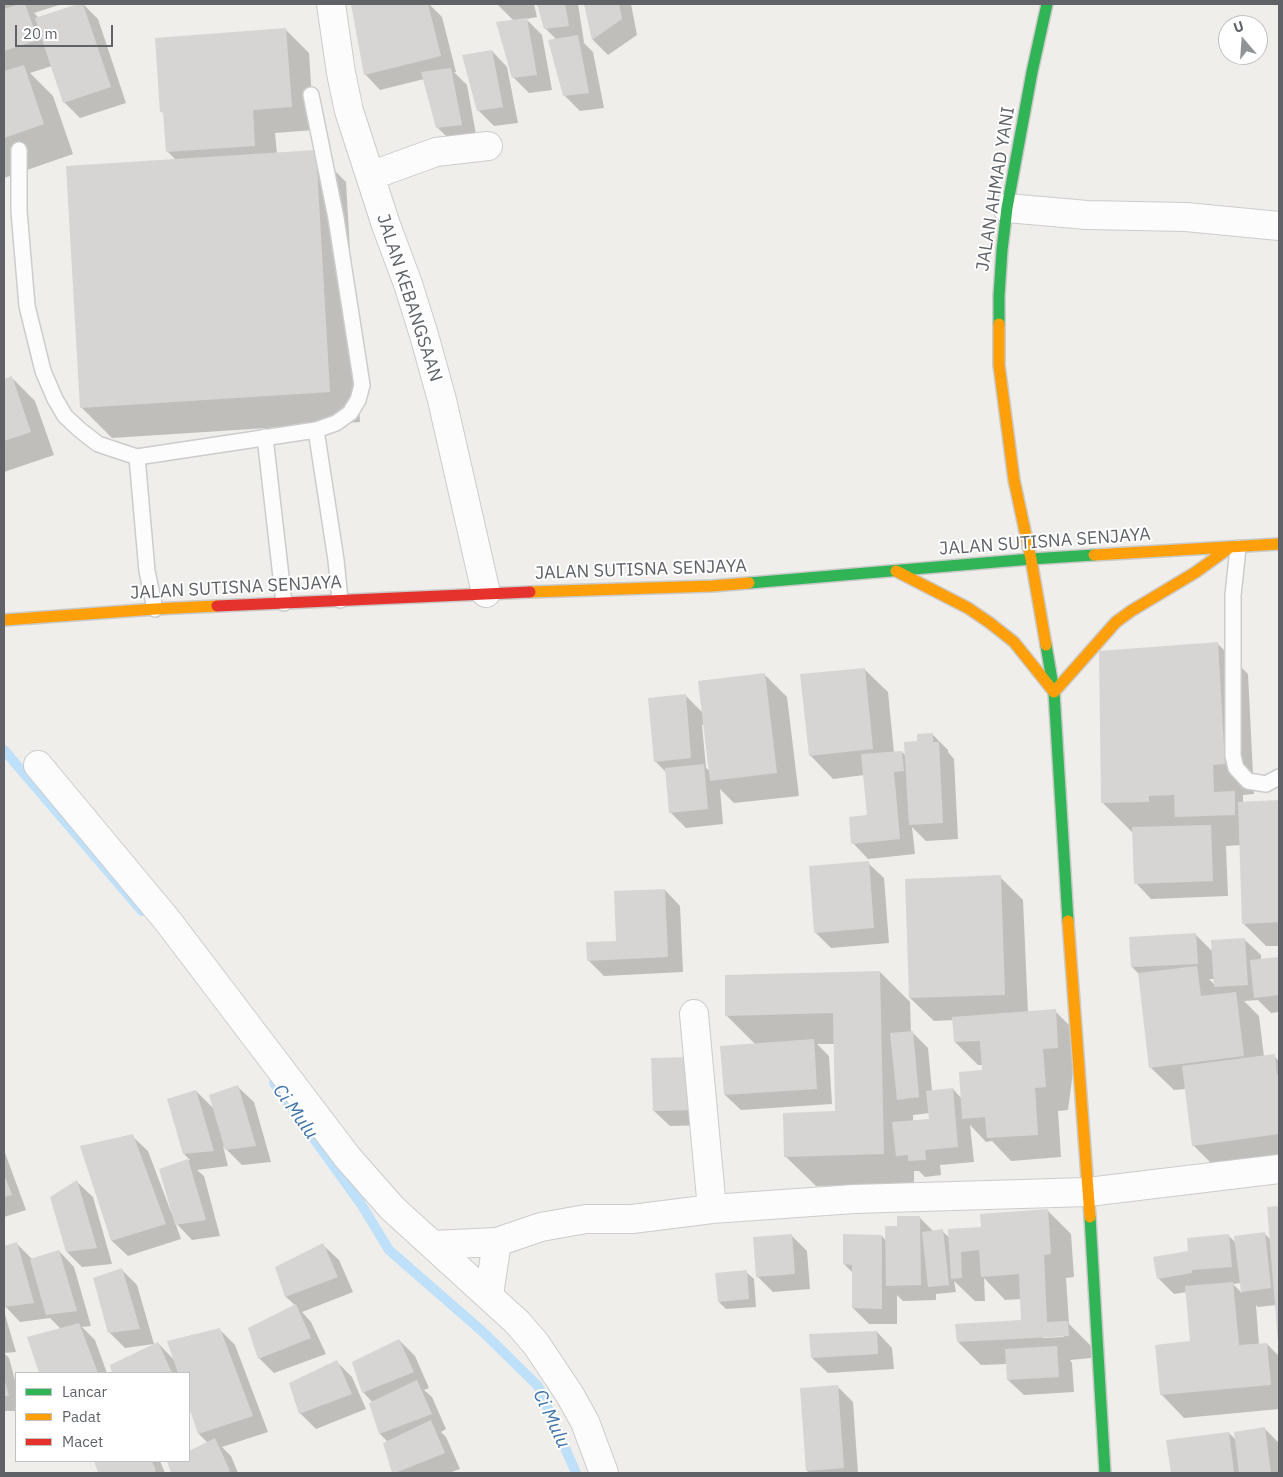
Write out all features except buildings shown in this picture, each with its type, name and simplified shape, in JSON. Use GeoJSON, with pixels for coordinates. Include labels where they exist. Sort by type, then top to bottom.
{"type":"FeatureCollection","features":[{"type":"Feature","properties":{"kind":"main road","name":"JALAN AHMAD YANI"},"geometry":{"type":"LineString","coordinates":[[1047,4],[1030,82],[1007,208],[999,296],[999,365],[1014,480],[1031,559],[1054,692],[1065,882],[1095,1287],[1105,1473]]}},
{"type":"Feature","properties":{"kind":"main road","name":"JALAN SUTISNA SENJAYA"},"geometry":{"type":"LineString","coordinates":[[4,620],[155,609],[340,600],[486,593],[712,586],[1031,559],[1279,544]]}},
{"type":"Feature","properties":{"kind":"main road"},"geometry":{"type":"LineString","coordinates":[[896,571],[968,608],[990,623],[1014,642],[1054,692],[1116,622],[1234,548]]}},
{"type":"Feature","properties":{"kind":"street","name":"JALAN KEBANGSAAN"},"geometry":{"type":"LineString","coordinates":[[331,4],[341,73],[349,111],[386,225],[408,284],[426,345],[448,428],[486,593]]}},
{"type":"Feature","properties":{"kind":"street"},"geometry":{"type":"LineString","coordinates":[[370,176],[436,152],[488,146]]}},
{"type":"Feature","properties":{"kind":"street"},"geometry":{"type":"LineString","coordinates":[[1007,208],[1086,215],[1186,217],[1279,226]]}},
{"type":"Feature","properties":{"kind":"street"},"geometry":{"type":"LineString","coordinates":[[38,765],[167,920],[348,1158],[392,1208],[489,1295],[517,1322],[536,1344],[570,1395],[585,1422],[604,1473]]}},
{"type":"Feature","properties":{"kind":"street"},"geometry":{"type":"LineString","coordinates":[[694,1014],[712,1209]]}},
{"type":"Feature","properties":{"kind":"street"},"geometry":{"type":"LineString","coordinates":[[432,1245],[497,1242],[541,1227],[586,1219],[632,1219],[712,1209],[854,1200],[1088,1192],[1279,1169]]}},
{"type":"Feature","properties":{"kind":"street"},"geometry":{"type":"LineString","coordinates":[[489,1295],[497,1242]]}},
{"type":"Feature","properties":{"kind":"lane"},"geometry":{"type":"LineString","coordinates":[[19,150],[18,211],[28,306],[43,371],[55,400],[65,416],[98,444],[137,456],[316,430],[336,423],[350,413],[358,400],[362,385],[336,218],[311,95]]}},
{"type":"Feature","properties":{"kind":"lane"},"geometry":{"type":"LineString","coordinates":[[316,430],[336,560],[340,600]]}},
{"type":"Feature","properties":{"kind":"lane"},"geometry":{"type":"LineString","coordinates":[[265,437],[284,603]]}},
{"type":"Feature","properties":{"kind":"lane"},"geometry":{"type":"LineString","coordinates":[[137,456],[147,571],[155,609]]}},
{"type":"Feature","properties":{"kind":"lane"},"geometry":{"type":"LineString","coordinates":[[1234,548],[1234,756],[1236,768],[1248,781],[1266,784],[1279,777]]}},
{"type":"Feature","properties":{"kind":"waterway","name":"Ci Mulu"},"geometry":{"type":"LineString","coordinates":[[4,750],[142,911]]}},
{"type":"Feature","properties":{"kind":"waterway","name":"Ci Mulu"},"geometry":{"type":"LineString","coordinates":[[274,1083],[361,1204],[389,1250],[483,1332],[538,1386],[576,1473]]}},
{"type":"Feature","properties":{"kind":"traffic: fast"},"geometry":{"type":"LineString","coordinates":[[999,324],[1002,250],[1007,208],[1032,72],[1047,4]]}},
{"type":"Feature","properties":{"kind":"traffic: fast"},"geometry":{"type":"LineString","coordinates":[[749,583],[1094,555]]}},
{"type":"Feature","properties":{"kind":"traffic: fast"},"geometry":{"type":"LineString","coordinates":[[1046,645],[1054,692],[1068,921]]}},
{"type":"Feature","properties":{"kind":"traffic: fast"},"geometry":{"type":"LineString","coordinates":[[1090,1217],[1105,1473]]}},
{"type":"Feature","properties":{"kind":"traffic: slow"},"geometry":{"type":"LineString","coordinates":[[999,324],[999,365],[1014,480],[1031,559],[1046,645]]}},
{"type":"Feature","properties":{"kind":"traffic: slow"},"geometry":{"type":"LineString","coordinates":[[1094,555],[1279,544]]}},
{"type":"Feature","properties":{"kind":"traffic: slow"},"geometry":{"type":"LineString","coordinates":[[896,571],[968,608],[990,623],[1014,642],[1054,692],[1116,622],[1196,572],[1229,548]]}},
{"type":"Feature","properties":{"kind":"traffic: slow"},"geometry":{"type":"LineString","coordinates":[[530,592],[749,583]]}},
{"type":"Feature","properties":{"kind":"traffic: slow"},"geometry":{"type":"LineString","coordinates":[[4,620],[217,606]]}},
{"type":"Feature","properties":{"kind":"traffic: slow"},"geometry":{"type":"LineString","coordinates":[[1068,921],[1090,1217]]}},
{"type":"Feature","properties":{"kind":"traffic: jam"},"geometry":{"type":"LineString","coordinates":[[217,606],[530,592]]}}]}
